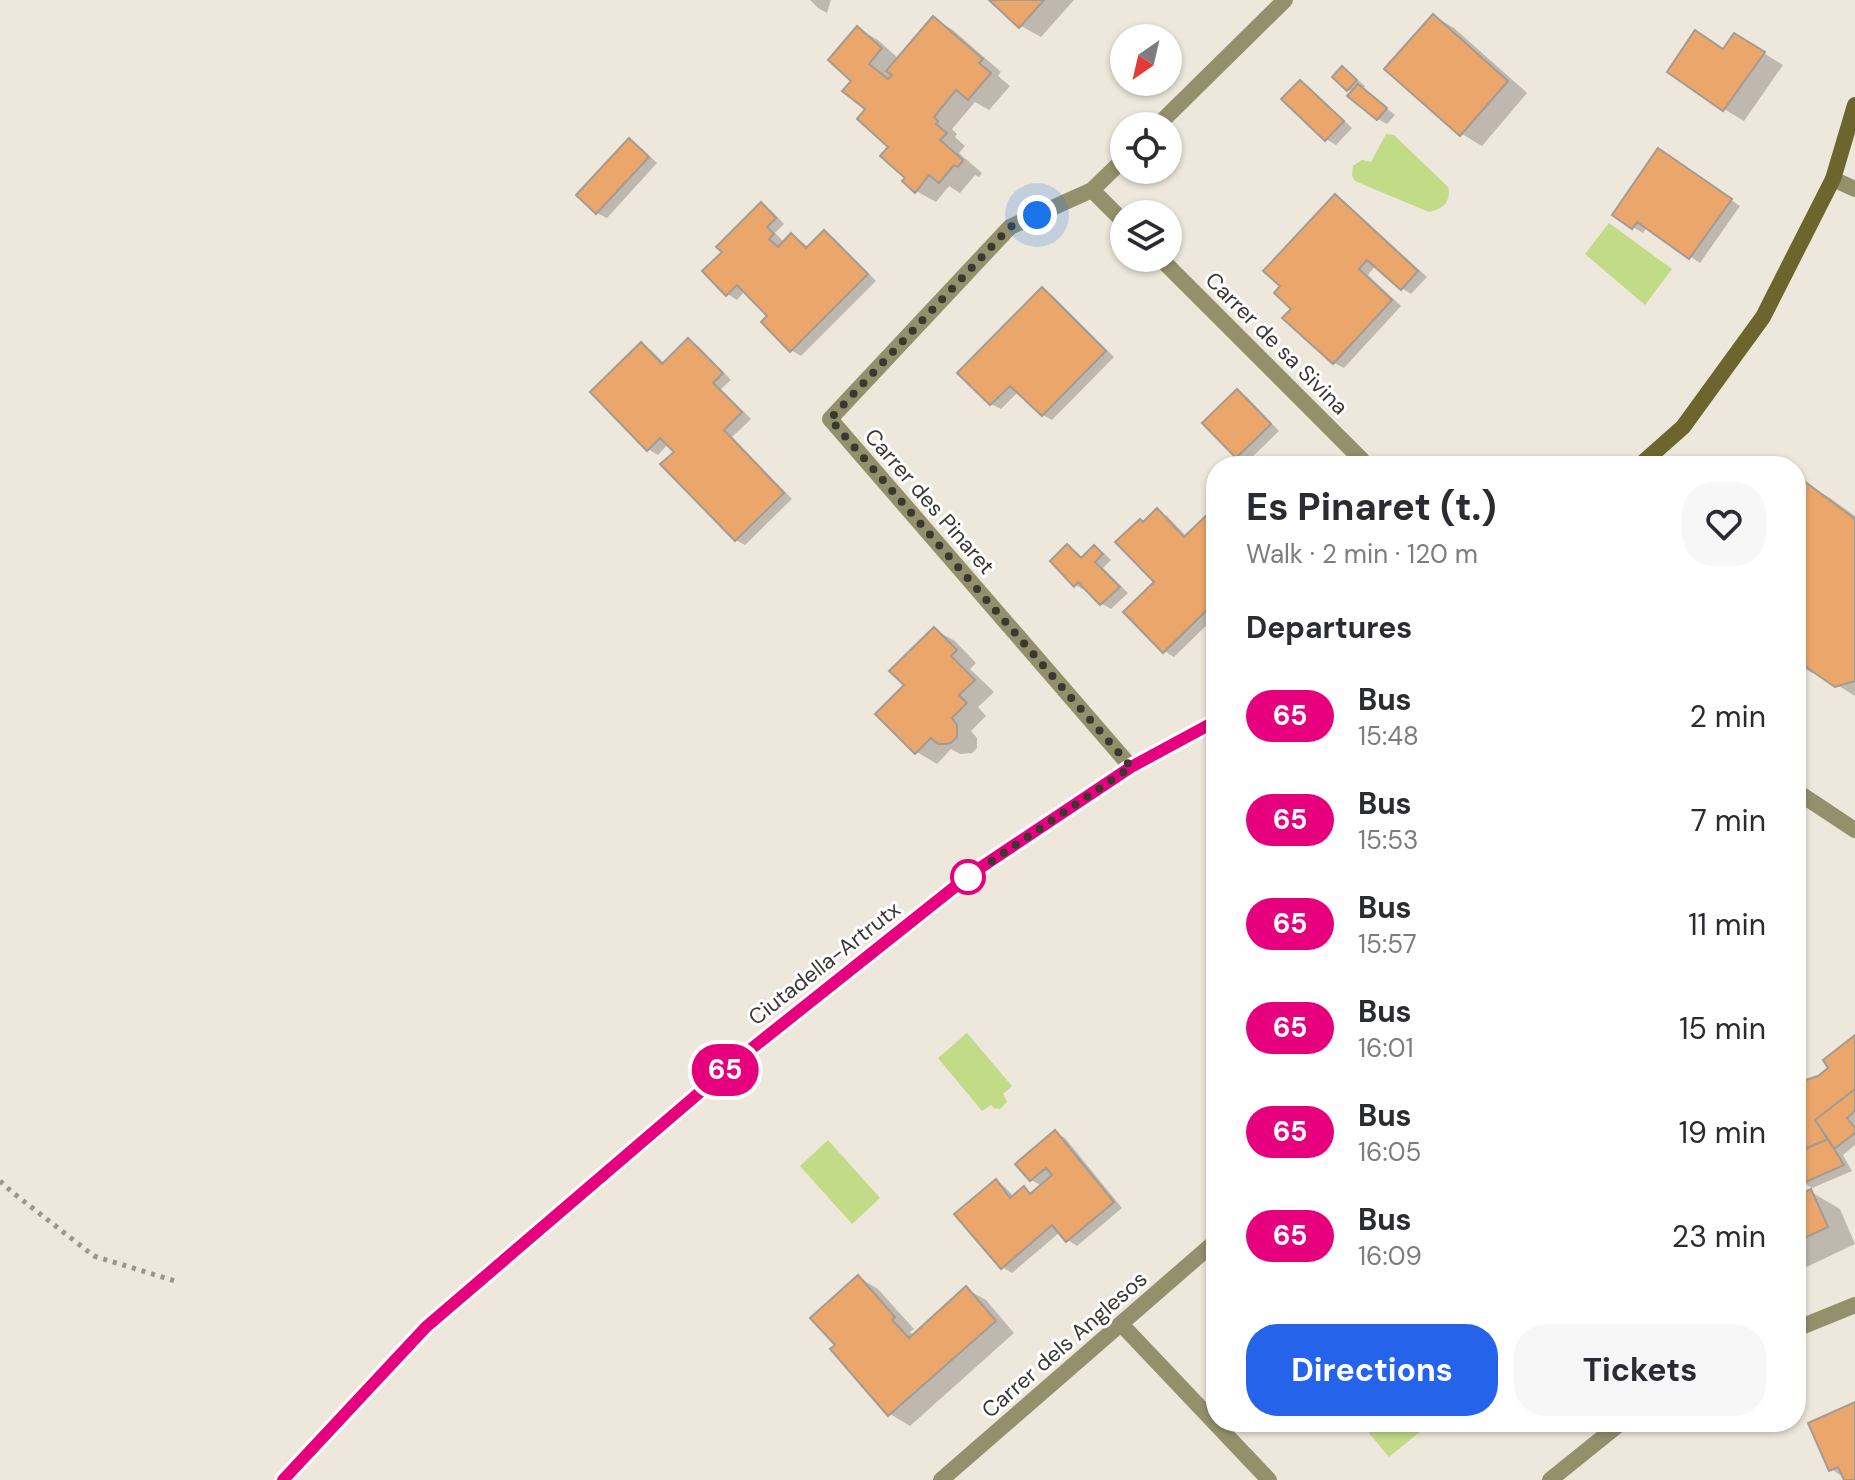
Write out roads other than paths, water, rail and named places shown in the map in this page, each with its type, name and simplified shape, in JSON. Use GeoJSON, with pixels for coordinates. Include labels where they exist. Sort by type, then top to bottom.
{"type":"FeatureCollection","features":[{"type":"Feature","properties":{"kind":"main road"},"geometry":{"type":"LineString","coordinates":[[1650,456],[1683,427],[1763,317],[1833,179],[1855,105]]}},
{"type":"Feature","properties":{"kind":"main road","name":"Ciutadella-Artrutx"},"geometry":{"type":"LineString","coordinates":[[283,1480],[426,1327],[741,1057],[971,874],[1131,767],[1206,726]]}},
{"type":"Feature","properties":{"kind":"street"},"geometry":{"type":"LineString","coordinates":[[1171,112],[1285,0]]}},
{"type":"Feature","properties":{"kind":"street","name":"Carrer des Pinaret"},"geometry":{"type":"LineString","coordinates":[[1110,173],[1092,190],[1010,227],[830,419],[1131,767]]}},
{"type":"Feature","properties":{"kind":"street"},"geometry":{"type":"LineString","coordinates":[[1833,179],[1855,189]]}},
{"type":"Feature","properties":{"kind":"street"},"geometry":{"type":"LineString","coordinates":[[1092,190],[1110,208]]}},
{"type":"Feature","properties":{"kind":"street","name":"Carrer de sa Sivina"},"geometry":{"type":"LineString","coordinates":[[1174,272],[1358,456]]}},
{"type":"Feature","properties":{"kind":"street"},"geometry":{"type":"LineString","coordinates":[[1806,798],[1855,830]]}},
{"type":"Feature","properties":{"kind":"street","name":"Carrer dels Anglesos"},"geometry":{"type":"LineString","coordinates":[[941,1480],[1206,1250]]}},
{"type":"Feature","properties":{"kind":"street"},"geometry":{"type":"LineString","coordinates":[[1806,1325],[1855,1305]]}},
{"type":"Feature","properties":{"kind":"street"},"geometry":{"type":"LineString","coordinates":[[1121,1324],[1206,1414]]}},
{"type":"Feature","properties":{"kind":"street"},"geometry":{"type":"LineString","coordinates":[[1223,1432],[1269,1480]]}},
{"type":"Feature","properties":{"kind":"street"},"geometry":{"type":"LineString","coordinates":[[1550,1480],[1610,1432]]}}]}
